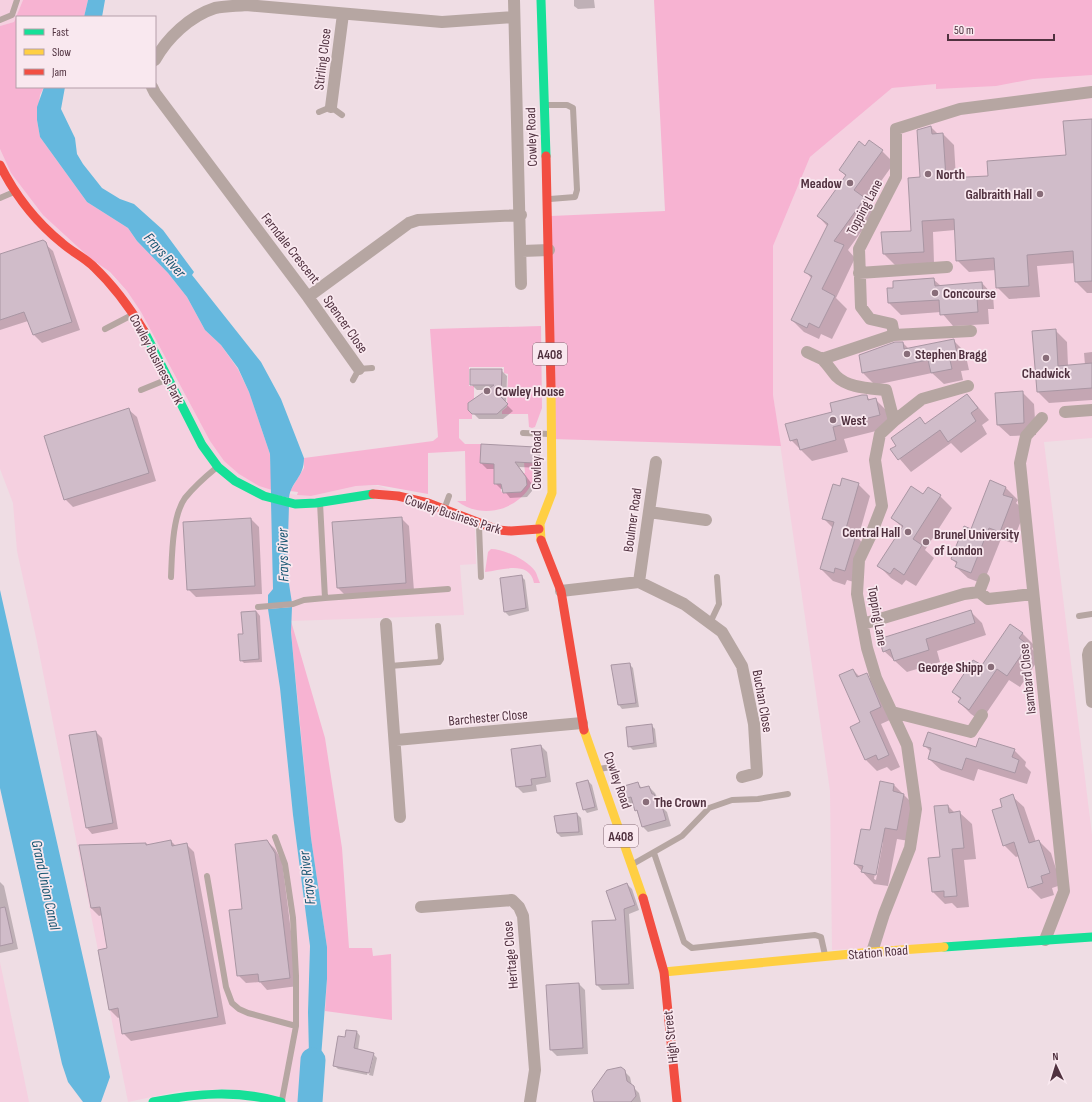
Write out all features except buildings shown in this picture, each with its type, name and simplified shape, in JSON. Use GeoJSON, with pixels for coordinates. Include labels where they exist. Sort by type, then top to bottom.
{"type":"FeatureCollection","features":[{"type":"Feature","properties":{"kind":"main road","name":"Cowley Road"},"geometry":{"type":"LineString","coordinates":[[541,0],[548,199],[552,493],[539,529],[547,557],[557,575],[561,591],[582,723],[648,911],[664,972]]}},
{"type":"Feature","properties":{"kind":"main road","name":"Cowley Business Park"},"geometry":{"type":"LineString","coordinates":[[0,165],[16,191],[42,226],[61,243],[92,265],[134,314],[169,378],[192,426],[217,467],[238,484],[266,497],[296,504],[320,502],[358,494],[383,494],[407,498],[444,509],[479,524],[507,531],[539,529]]}},
{"type":"Feature","properties":{"kind":"main road","name":"Station Road"},"geometry":{"type":"LineString","coordinates":[[664,972],[872,952],[1092,937]]}},
{"type":"Feature","properties":{"kind":"main road","name":"High Street"},"geometry":{"type":"LineString","coordinates":[[664,972],[677,1102]]}},
{"type":"Feature","properties":{"kind":"main road"},"geometry":{"type":"LineString","coordinates":[[154,1102],[180,1096],[229,1092],[281,1102]]}},
{"type":"Feature","properties":{"kind":"street","name":"Cowley Road"},"geometry":{"type":"LineString","coordinates":[[514,0],[522,251],[521,284]]}},
{"type":"Feature","properties":{"kind":"street"},"geometry":{"type":"LineString","coordinates":[[156,59],[178,31],[188,23],[214,9],[246,5],[442,22],[514,17]]}},
{"type":"Feature","properties":{"kind":"street","name":"Stirling Close"},"geometry":{"type":"LineString","coordinates":[[331,107],[343,14]]}},
{"type":"Feature","properties":{"kind":"street","name":"Ferndale Crescent"},"geometry":{"type":"LineString","coordinates":[[152,88],[308,297],[409,223],[418,220],[521,215]]}},
{"type":"Feature","properties":{"kind":"street","name":"Topping Lane"},"geometry":{"type":"LineString","coordinates":[[894,335],[892,324],[870,319],[861,307],[859,249],[896,177],[896,129],[960,109],[1092,92]]}},
{"type":"Feature","properties":{"kind":"street"},"geometry":{"type":"LineString","coordinates":[[522,251],[549,250]]}},
{"type":"Feature","properties":{"kind":"street"},"geometry":{"type":"LineString","coordinates":[[860,273],[948,266]]}},
{"type":"Feature","properties":{"kind":"street","name":"Spencer Close"},"geometry":{"type":"LineString","coordinates":[[308,297],[359,369]]}},
{"type":"Feature","properties":{"kind":"street"},"geometry":{"type":"LineString","coordinates":[[822,360],[894,335],[971,331]]}},
{"type":"Feature","properties":{"kind":"street"},"geometry":{"type":"LineString","coordinates":[[807,352],[831,367],[835,375],[847,384],[886,390],[894,421]]}},
{"type":"Feature","properties":{"kind":"street","name":"Topping Lane"},"geometry":{"type":"LineString","coordinates":[[872,952],[884,914],[910,848],[916,809],[907,745],[876,678],[867,648],[857,594],[859,560],[882,506],[875,460],[880,434],[894,421],[922,399],[968,386]]}},
{"type":"Feature","properties":{"kind":"street"},"geometry":{"type":"LineString","coordinates":[[1065,412],[1092,410]]}},
{"type":"Feature","properties":{"kind":"street","name":"Isambard Close"},"geometry":{"type":"LineString","coordinates":[[1042,418],[1026,436],[1020,463],[1064,891],[1045,940]]}},
{"type":"Feature","properties":{"kind":"street","name":"Boulmer Road"},"geometry":{"type":"LineString","coordinates":[[639,582],[656,462]]}},
{"type":"Feature","properties":{"kind":"street"},"geometry":{"type":"LineString","coordinates":[[649,512],[706,520]]}},
{"type":"Feature","properties":{"kind":"street"},"geometry":{"type":"LineString","coordinates":[[979,592],[984,579]]}},
{"type":"Feature","properties":{"kind":"street"},"geometry":{"type":"LineString","coordinates":[[561,591],[639,582]]}},
{"type":"Feature","properties":{"kind":"street","name":"Buchan Close"},"geometry":{"type":"LineString","coordinates":[[639,582],[684,604],[722,632],[742,666],[754,724],[756,773],[742,777]]}},
{"type":"Feature","properties":{"kind":"street"},"geometry":{"type":"LineString","coordinates":[[863,624],[964,594],[979,592],[988,599],[1033,594]]}},
{"type":"Feature","properties":{"kind":"street"},"geometry":{"type":"LineString","coordinates":[[386,624],[396,740],[400,817]]}},
{"type":"Feature","properties":{"kind":"street"},"geometry":{"type":"LineString","coordinates":[[1092,647],[1088,656],[1092,702]]}},
{"type":"Feature","properties":{"kind":"street"},"geometry":{"type":"LineString","coordinates":[[892,712],[971,732],[982,716]]}},
{"type":"Feature","properties":{"kind":"street","name":"Barchester Close"},"geometry":{"type":"LineString","coordinates":[[396,740],[582,723]]}},
{"type":"Feature","properties":{"kind":"street","name":"Heritage Close"},"geometry":{"type":"LineString","coordinates":[[421,906],[512,900],[519,907],[523,916],[535,1070],[530,1102]]}},
{"type":"Feature","properties":{"kind":"lane"},"geometry":{"type":"LineString","coordinates":[[0,20],[12,15],[17,0]]}},
{"type":"Feature","properties":{"kind":"lane"},"geometry":{"type":"LineString","coordinates":[[545,105],[567,105],[573,108],[577,190],[575,197],[548,199]]}},
{"type":"Feature","properties":{"kind":"lane"},"geometry":{"type":"LineString","coordinates":[[319,112],[331,107],[342,115]]}},
{"type":"Feature","properties":{"kind":"lane"},"geometry":{"type":"LineString","coordinates":[[0,198],[16,191]]}},
{"type":"Feature","properties":{"kind":"lane"},"geometry":{"type":"LineString","coordinates":[[105,329],[134,314]]}},
{"type":"Feature","properties":{"kind":"lane"},"geometry":{"type":"LineString","coordinates":[[353,380],[359,369],[372,368]]}},
{"type":"Feature","properties":{"kind":"lane"},"geometry":{"type":"LineString","coordinates":[[141,390],[169,378]]}},
{"type":"Feature","properties":{"kind":"lane"},"geometry":{"type":"LineString","coordinates":[[523,433],[552,434]]}},
{"type":"Feature","properties":{"kind":"lane"},"geometry":{"type":"LineString","coordinates":[[171,577],[176,528],[184,500],[195,487],[217,467]]}},
{"type":"Feature","properties":{"kind":"lane"},"geometry":{"type":"LineString","coordinates":[[444,509],[449,496]]}},
{"type":"Feature","properties":{"kind":"lane"},"geometry":{"type":"LineString","coordinates":[[320,502],[325,598]]}},
{"type":"Feature","properties":{"kind":"lane"},"geometry":{"type":"LineString","coordinates":[[479,524],[481,577]]}},
{"type":"Feature","properties":{"kind":"lane"},"geometry":{"type":"LineString","coordinates":[[710,623],[719,604],[717,578]]}},
{"type":"Feature","properties":{"kind":"lane"},"geometry":{"type":"LineString","coordinates":[[258,608],[293,604],[304,600],[448,589]]}},
{"type":"Feature","properties":{"kind":"lane"},"geometry":{"type":"LineString","coordinates":[[1079,616],[1092,614]]}},
{"type":"Feature","properties":{"kind":"lane"},"geometry":{"type":"LineString","coordinates":[[390,666],[439,662],[441,659],[438,626]]}},
{"type":"Feature","properties":{"kind":"lane"},"geometry":{"type":"LineString","coordinates":[[598,769],[611,767]]}},
{"type":"Feature","properties":{"kind":"lane"},"geometry":{"type":"LineString","coordinates":[[632,865],[682,836],[709,808],[732,800],[758,799],[788,794]]}},
{"type":"Feature","properties":{"kind":"lane"},"geometry":{"type":"LineString","coordinates":[[275,837],[285,864],[293,918],[296,1026],[281,1102]]}},
{"type":"Feature","properties":{"kind":"lane"},"geometry":{"type":"LineString","coordinates":[[654,852],[684,942],[692,948],[815,935],[821,937],[825,957]]}},
{"type":"Feature","properties":{"kind":"lane"},"geometry":{"type":"LineString","coordinates":[[207,876],[226,987],[232,1003],[248,1013],[296,1026]]}},
{"type":"Feature","properties":{"kind":"shaded area"},"geometry":{"type":"Polygon","coordinates":[[[0,0],[23,0],[14,22],[0,26],[0,0]]]}},
{"type":"Feature","properties":{"kind":"shaded area"},"geometry":{"type":"Polygon","coordinates":[[[23,0],[88,0],[84,16],[16,16],[23,0]]]}},
{"type":"Feature","properties":{"kind":"shaded area"},"geometry":{"type":"Polygon","coordinates":[[[654,0],[1092,0],[1092,75],[1033,79],[996,86],[936,89],[936,84],[892,88],[810,157],[773,246],[773,395],[781,446],[552,439],[551,216],[665,211],[654,0]]]}},
{"type":"Feature","properties":{"kind":"shaded area"},"geometry":{"type":"Polygon","coordinates":[[[16,17],[16,88],[44,88],[40,95],[37,120],[40,137],[87,202],[128,228],[137,241],[168,273],[187,297],[205,330],[221,345],[238,369],[249,392],[270,454],[272,490],[259,486],[239,474],[224,461],[210,441],[141,312],[127,291],[110,272],[90,258],[43,215],[11,173],[0,149],[0,26],[14,22],[16,17]]]}},
{"type":"Feature","properties":{"kind":"shaded area","name":"Brunel University of London"},"geometry":{"type":"Polygon","coordinates":[[[1092,66],[1092,438],[1044,442],[1092,835],[1092,936],[832,950],[830,791],[773,395],[773,246],[810,157],[892,88],[1092,66]]]}},
{"type":"Feature","properties":{"kind":"shaded area"},"geometry":{"type":"Polygon","coordinates":[[[0,149],[11,173],[127,291],[141,312],[210,441],[224,461],[272,490],[311,496],[356,486],[380,486],[475,524],[476,564],[460,565],[464,615],[291,621],[270,624],[280,688],[293,815],[310,946],[308,1012],[309,1056],[302,1102],[292,1102],[228,1089],[180,1091],[128,1102],[37,642],[17,551],[13,503],[0,469],[0,149]]]}},
{"type":"Feature","properties":{"kind":"shaded area"},"geometry":{"type":"Polygon","coordinates":[[[541,326],[542,408],[535,427],[529,427],[528,414],[502,414],[502,411],[507,407],[508,374],[504,373],[504,367],[469,367],[469,386],[474,386],[474,399],[468,403],[468,410],[472,414],[472,419],[459,419],[459,438],[465,444],[481,444],[502,464],[501,481],[494,480],[494,483],[501,484],[501,491],[503,493],[521,491],[527,485],[526,477],[523,473],[525,473],[524,462],[537,463],[535,477],[528,489],[519,499],[508,506],[496,510],[482,511],[469,508],[457,501],[466,501],[465,451],[428,453],[428,494],[378,485],[356,486],[311,496],[297,495],[298,492],[290,491],[304,468],[304,458],[433,441],[438,437],[430,329],[541,326]]]}},
{"type":"Feature","properties":{"kind":"shaded area"},"geometry":{"type":"Polygon","coordinates":[[[491,549],[509,553],[527,563],[535,571],[540,583],[534,583],[527,571],[521,569],[514,568],[485,572],[488,552],[491,549]]]}},
{"type":"Feature","properties":{"kind":"shaded area"},"geometry":{"type":"Polygon","coordinates":[[[291,621],[325,738],[342,848],[349,948],[372,948],[373,956],[391,954],[392,1020],[325,1011],[327,947],[311,838],[291,621]]]}},
{"type":"Feature","properties":{"kind":"shaded area"},"geometry":{"type":"Polygon","coordinates":[[[0,962],[29,1102],[0,1102],[0,962]]]}},
{"type":"Feature","properties":{"kind":"water"},"geometry":{"type":"Polygon","coordinates":[[[88,0],[105,0],[102,16],[84,16],[88,0]]]}},
{"type":"Feature","properties":{"kind":"water"},"geometry":{"type":"Polygon","coordinates":[[[44,88],[65,88],[61,109],[75,138],[77,154],[83,164],[102,188],[120,199],[134,204],[163,230],[194,272],[192,275],[261,362],[281,399],[304,458],[302,470],[292,487],[289,498],[271,494],[270,454],[249,392],[238,368],[221,345],[205,330],[187,297],[168,273],[137,241],[128,228],[87,202],[40,137],[37,120],[37,107],[44,88]]]}},
{"type":"Feature","properties":{"kind":"water"},"geometry":{"type":"Polygon","coordinates":[[[271,502],[289,505],[287,571],[292,603],[268,605],[268,595],[273,589],[271,502]]]}},
{"type":"Feature","properties":{"kind":"water","name":"Grand Union Canal"},"geometry":{"type":"Polygon","coordinates":[[[0,590],[110,1077],[101,1102],[83,1102],[68,1082],[62,1064],[0,788],[0,590]]]}},
{"type":"Feature","properties":{"kind":"water"},"geometry":{"type":"Polygon","coordinates":[[[292,607],[291,632],[311,838],[327,947],[327,979],[318,1097],[303,1093],[309,1056],[308,1012],[310,946],[293,815],[280,688],[268,609],[292,607]]]}},
{"type":"Feature","properties":{"kind":"waterway","name":"Frays River"},"geometry":{"type":"LineString","coordinates":[[310,1102],[313,1060]]}},
{"type":"Feature","properties":{"kind":"traffic: fast"},"geometry":{"type":"LineString","coordinates":[[541,0],[546,156]]}},
{"type":"Feature","properties":{"kind":"traffic: fast"},"geometry":{"type":"LineString","coordinates":[[144,331],[202,445],[218,467],[235,481],[264,496],[295,504],[316,503],[373,494]]}},
{"type":"Feature","properties":{"kind":"traffic: fast"},"geometry":{"type":"LineString","coordinates":[[944,947],[1092,937]]}},
{"type":"Feature","properties":{"kind":"traffic: fast"},"geometry":{"type":"LineString","coordinates":[[153,1102],[217,1094],[233,1094],[265,1098],[281,1102]]}},
{"type":"Feature","properties":{"kind":"traffic: slow"},"geometry":{"type":"LineString","coordinates":[[541,540],[540,524],[552,493],[551,387]]}},
{"type":"Feature","properties":{"kind":"traffic: slow"},"geometry":{"type":"LineString","coordinates":[[584,730],[643,898]]}},
{"type":"Feature","properties":{"kind":"traffic: slow"},"geometry":{"type":"LineString","coordinates":[[664,972],[872,952],[944,947]]}},
{"type":"Feature","properties":{"kind":"traffic: jam"},"geometry":{"type":"LineString","coordinates":[[546,156],[551,387]]}},
{"type":"Feature","properties":{"kind":"traffic: jam"},"geometry":{"type":"LineString","coordinates":[[0,165],[12,187],[35,217],[52,235],[90,263],[108,281],[121,297],[144,331]]}},
{"type":"Feature","properties":{"kind":"traffic: jam"},"geometry":{"type":"LineString","coordinates":[[373,494],[398,496],[428,503],[498,530],[511,531],[539,529]]}},
{"type":"Feature","properties":{"kind":"traffic: jam"},"geometry":{"type":"LineString","coordinates":[[541,540],[561,591],[584,730]]}},
{"type":"Feature","properties":{"kind":"traffic: jam"},"geometry":{"type":"LineString","coordinates":[[643,898],[664,972],[677,1102]]}},
{"type":"Feature","properties":{"kind":"place","name":"North"},"geometry":{"type":"Point","coordinates":[928,174]}},
{"type":"Feature","properties":{"kind":"place","name":"Meadow"},"geometry":{"type":"Point","coordinates":[850,183]}},
{"type":"Feature","properties":{"kind":"place","name":"Galbraith Hall"},"geometry":{"type":"Point","coordinates":[1040,194]}},
{"type":"Feature","properties":{"kind":"place","name":"Concourse"},"geometry":{"type":"Point","coordinates":[935,293]}},
{"type":"Feature","properties":{"kind":"place","name":"Stephen Bragg"},"geometry":{"type":"Point","coordinates":[907,354]}},
{"type":"Feature","properties":{"kind":"place","name":"Chadwick"},"geometry":{"type":"Point","coordinates":[1046,358]}},
{"type":"Feature","properties":{"kind":"place","name":"Cowley House"},"geometry":{"type":"Point","coordinates":[487,391]}},
{"type":"Feature","properties":{"kind":"place","name":"West"},"geometry":{"type":"Point","coordinates":[833,420]}},
{"type":"Feature","properties":{"kind":"place","name":"Central Hall"},"geometry":{"type":"Point","coordinates":[908,532]}},
{"type":"Feature","properties":{"kind":"place","name":"Brunel University of London"},"geometry":{"type":"Point","coordinates":[926,542]}},
{"type":"Feature","properties":{"kind":"place","name":"George Shipp"},"geometry":{"type":"Point","coordinates":[991,667]}},
{"type":"Feature","properties":{"kind":"place","name":"The Crown"},"geometry":{"type":"Point","coordinates":[646,802]}}]}
